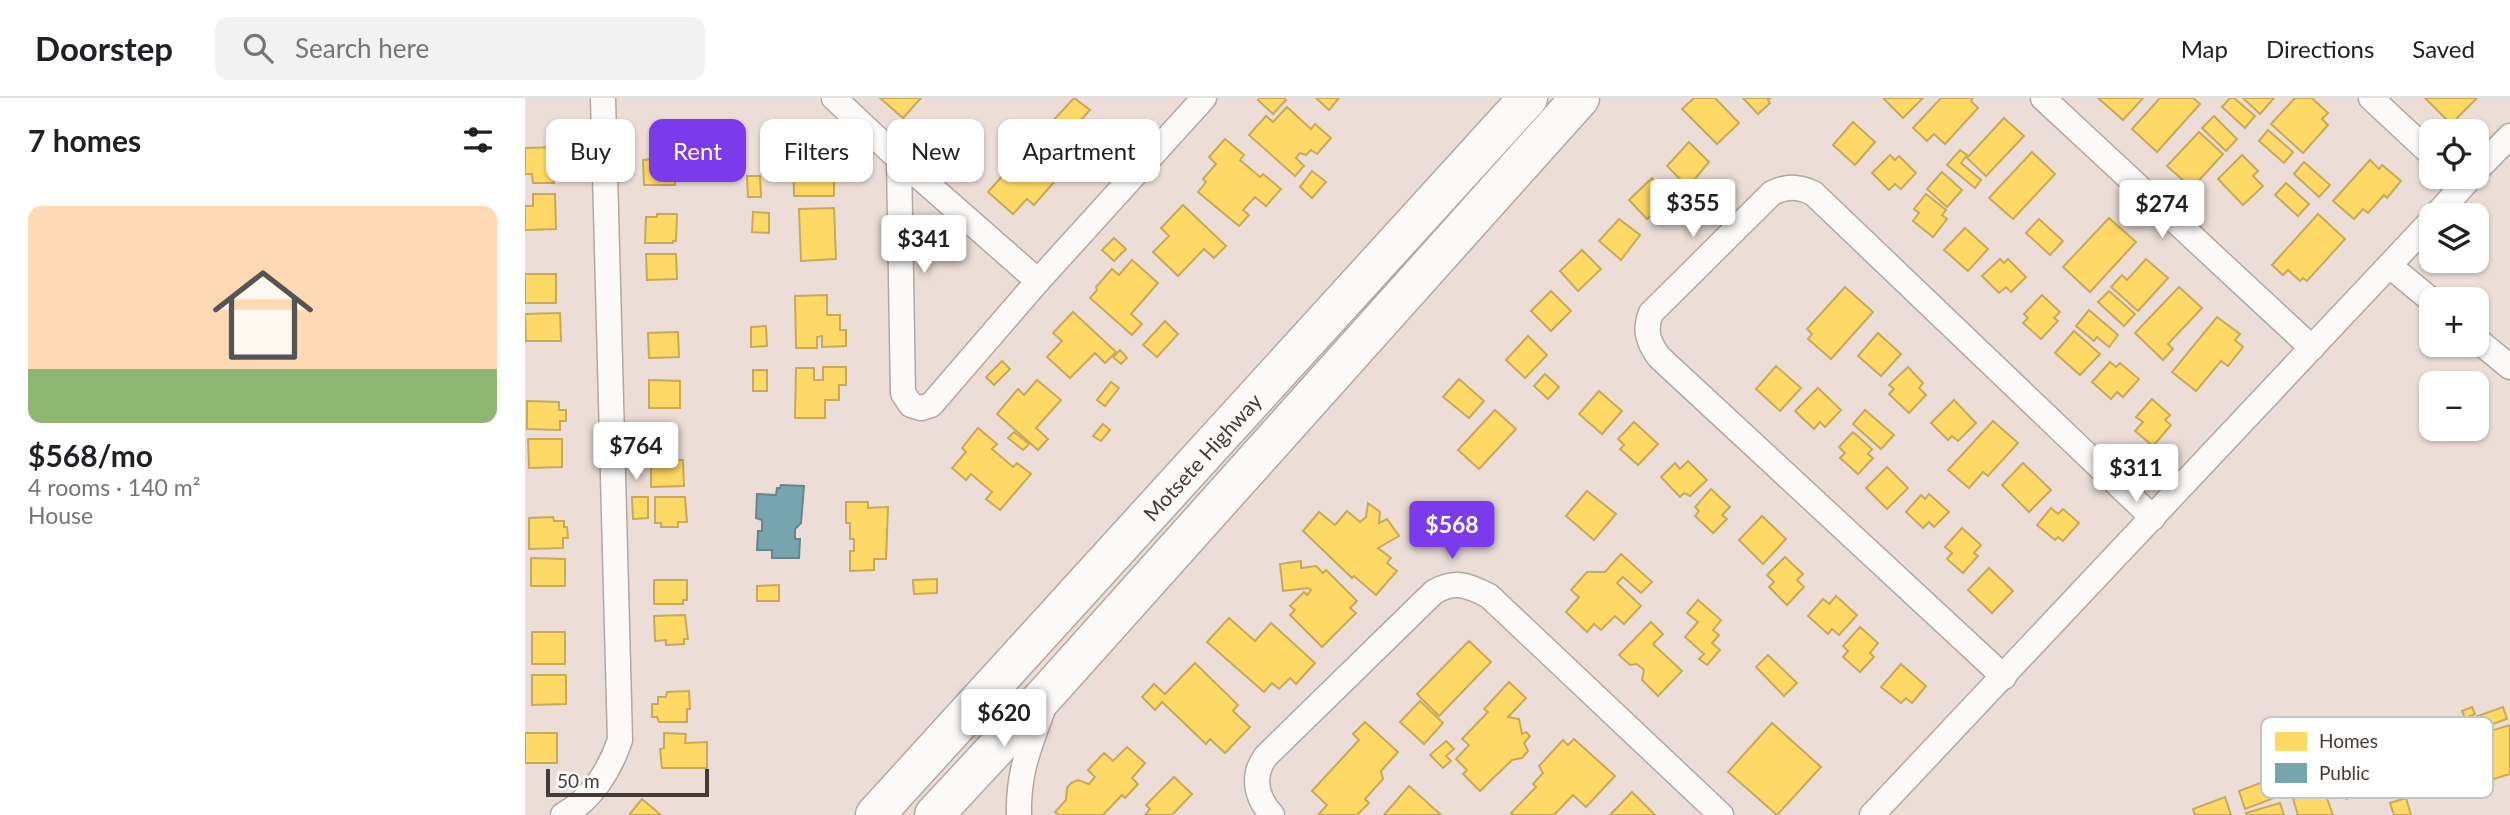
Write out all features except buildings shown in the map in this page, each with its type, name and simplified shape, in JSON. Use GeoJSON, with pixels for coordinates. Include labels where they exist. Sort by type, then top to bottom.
{"type":"FeatureCollection","features":[{"type":"Feature","properties":{"kind":"highway","name":"Motsete Highway"},"geometry":{"type":"LineString","coordinates":[[875,815],[1528,98]]}},
{"type":"Feature","properties":{"kind":"highway","name":"Motsete Highway"},"geometry":{"type":"LineString","coordinates":[[934,815],[1049,691],[1580,98]]}},
{"type":"Feature","properties":{"kind":"street"},"geometry":{"type":"LineString","coordinates":[[562,815],[595,788],[612,762],[620,740],[603,98]]}},
{"type":"Feature","properties":{"kind":"street"},"geometry":{"type":"LineString","coordinates":[[834,98],[887,148]]}},
{"type":"Feature","properties":{"kind":"street"},"geometry":{"type":"LineString","coordinates":[[899,182],[904,393],[911,405],[921,408],[931,405],[1038,281],[1204,98]]}},
{"type":"Feature","properties":{"kind":"street"},"geometry":{"type":"LineString","coordinates":[[2043,98],[2312,348]]}},
{"type":"Feature","properties":{"kind":"street"},"geometry":{"type":"LineString","coordinates":[[2371,98],[2419,143]]}},
{"type":"Feature","properties":{"kind":"street"},"geometry":{"type":"LineString","coordinates":[[2489,156],[2510,136]]}},
{"type":"Feature","properties":{"kind":"street"},"geometry":{"type":"LineString","coordinates":[[925,182],[1038,281]]}},
{"type":"Feature","properties":{"kind":"street"},"geometry":{"type":"LineString","coordinates":[[2004,677],[1659,357],[1650,345],[1647,334],[1647,322],[1651,313],[1772,193],[1781,188],[1794,187],[1813,193],[2153,518]]}},
{"type":"Feature","properties":{"kind":"street"},"geometry":{"type":"LineString","coordinates":[[2446,203],[2457,189]]}},
{"type":"Feature","properties":{"kind":"street"},"geometry":{"type":"LineString","coordinates":[[1872,815],[2419,234]]}},
{"type":"Feature","properties":{"kind":"street"},"geometry":{"type":"LineString","coordinates":[[2390,266],[2419,290]]}},
{"type":"Feature","properties":{"kind":"street"},"geometry":{"type":"LineString","coordinates":[[2489,350],[2510,367]]}},
{"type":"Feature","properties":{"kind":"street"},"geometry":{"type":"LineString","coordinates":[[1272,815],[1260,799],[1257,785],[1258,768],[1266,756],[1434,592],[1446,585],[1462,583],[1489,596],[1721,815]]}},
{"type":"Feature","properties":{"kind":"street"},"geometry":{"type":"LineString","coordinates":[[1019,815],[1020,778],[1049,691]]}}]}
